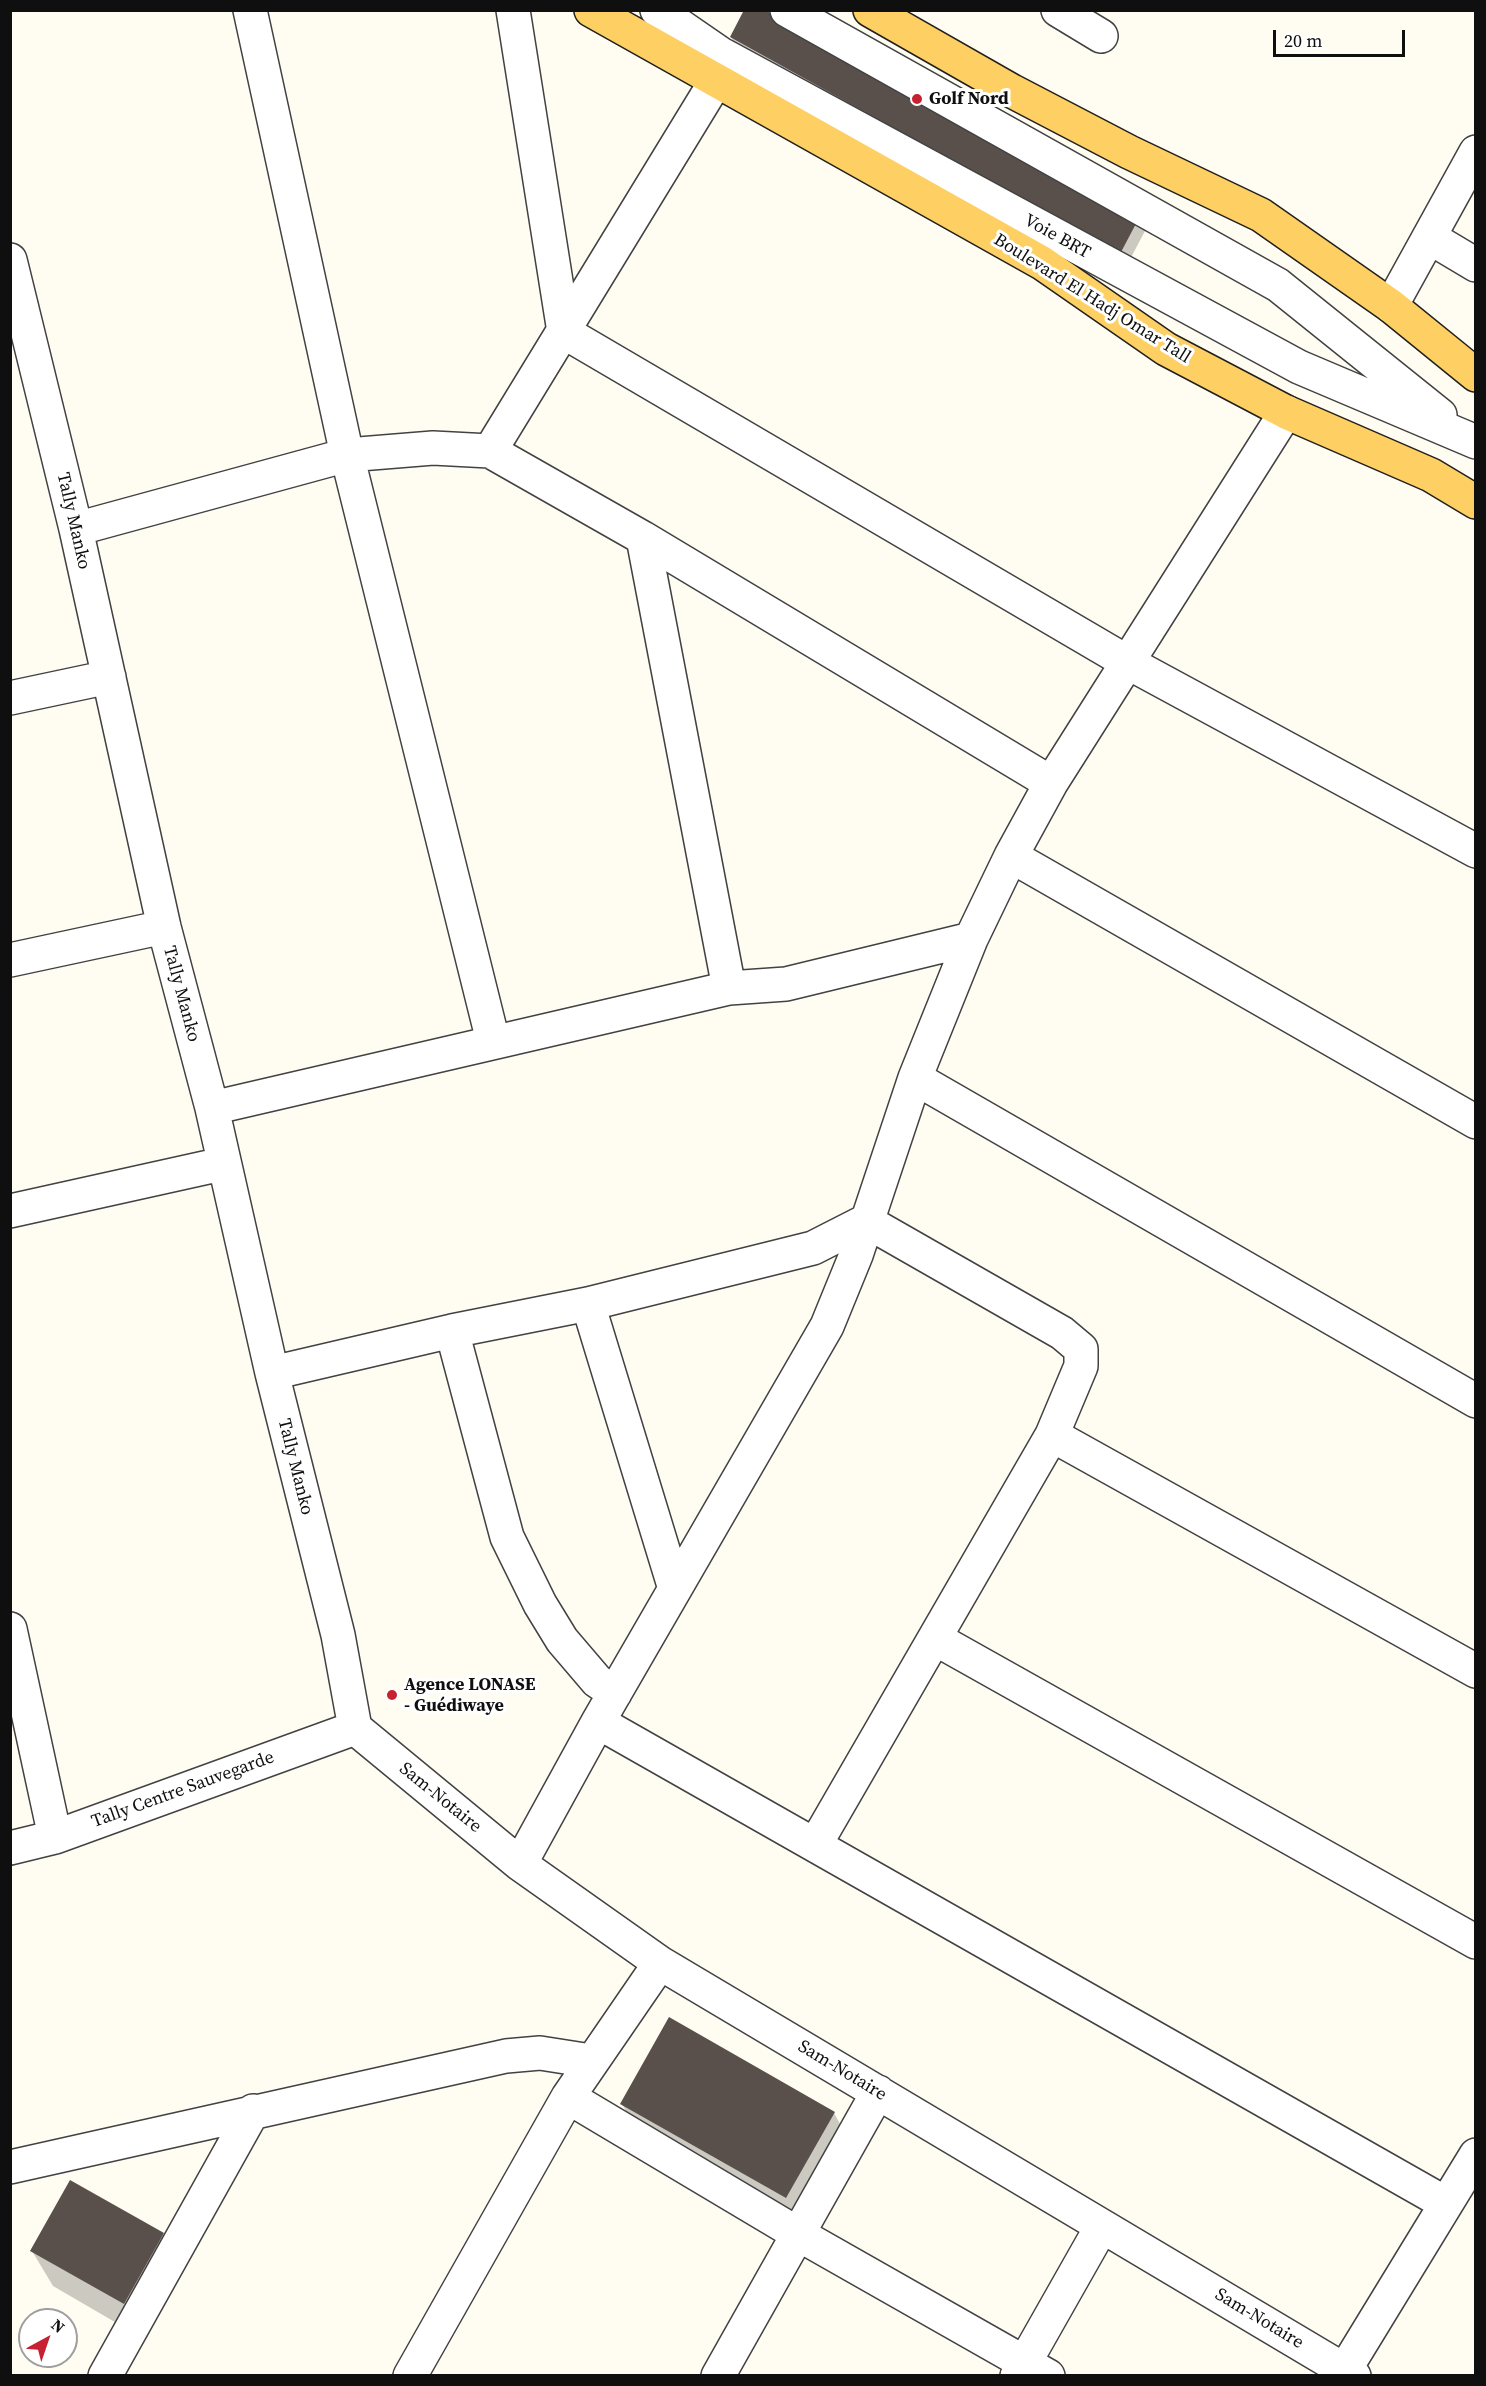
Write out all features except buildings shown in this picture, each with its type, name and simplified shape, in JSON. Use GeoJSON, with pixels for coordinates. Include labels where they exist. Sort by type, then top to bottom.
{"type":"FeatureCollection","features":[{"type":"Feature","properties":{"kind":"main road","name":"Boulevard El Hadj Omar Tall"},"geometry":{"type":"LineString","coordinates":[[591,10],[1042,263],[1166,349],[1286,412],[1431,475],[1476,502]]}},
{"type":"Feature","properties":{"kind":"main road"},"geometry":{"type":"LineString","coordinates":[[870,10],[1044,108],[1129,152],[1261,215],[1391,306],[1476,375]]}},
{"type":"Feature","properties":{"kind":"street"},"geometry":{"type":"LineString","coordinates":[[250,10],[347,455],[494,1041]]}},
{"type":"Feature","properties":{"kind":"street"},"geometry":{"type":"LineString","coordinates":[[513,10],[564,332]]}},
{"type":"Feature","properties":{"kind":"street","name":"Voie BRT"},"geometry":{"type":"LineString","coordinates":[[657,10],[721,54],[1289,362],[1473,440]]}},
{"type":"Feature","properties":{"kind":"street","name":"Voie BRT"},"geometry":{"type":"LineString","coordinates":[[787,10],[1278,285],[1473,440]]}},
{"type":"Feature","properties":{"kind":"street"},"geometry":{"type":"LineString","coordinates":[[1058,10],[1101,36]]}},
{"type":"Feature","properties":{"kind":"street"},"geometry":{"type":"LineString","coordinates":[[490,451],[716,81]]}},
{"type":"Feature","properties":{"kind":"street"},"geometry":{"type":"LineString","coordinates":[[1391,306],[1476,152]]}},
{"type":"Feature","properties":{"kind":"street"},"geometry":{"type":"LineString","coordinates":[[1429,237],[1476,265]]}},
{"type":"Feature","properties":{"kind":"street","name":"Tally Manko"},"geometry":{"type":"LineString","coordinates":[[10,260],[76,529],[164,927],[212,1108],[222,1164],[338,1635],[355,1728]]}},
{"type":"Feature","properties":{"kind":"street"},"geometry":{"type":"LineString","coordinates":[[564,332],[1127,662],[1476,852]]}},
{"type":"Feature","properties":{"kind":"street"},"geometry":{"type":"LineString","coordinates":[[520,1864],[598,1722],[827,1326],[856,1255],[915,1078],[971,939],[1011,856],[1051,783],[1286,412]]}},
{"type":"Feature","properties":{"kind":"street"},"geometry":{"type":"LineString","coordinates":[[76,529],[347,455],[434,448],[490,451],[643,538],[1051,783]]}},
{"type":"Feature","properties":{"kind":"street"},"geometry":{"type":"LineString","coordinates":[[643,538],[729,988]]}},
{"type":"Feature","properties":{"kind":"street"},"geometry":{"type":"LineString","coordinates":[[10,698],[109,677]]}},
{"type":"Feature","properties":{"kind":"street"},"geometry":{"type":"LineString","coordinates":[[1011,856],[1476,1122]]}},
{"type":"Feature","properties":{"kind":"street"},"geometry":{"type":"LineString","coordinates":[[10,960],[164,927]]}},
{"type":"Feature","properties":{"kind":"street"},"geometry":{"type":"LineString","coordinates":[[212,1108],[729,988],[786,984],[971,939]]}},
{"type":"Feature","properties":{"kind":"street"},"geometry":{"type":"LineString","coordinates":[[915,1078],[1476,1401]]}},
{"type":"Feature","properties":{"kind":"street"},"geometry":{"type":"LineString","coordinates":[[10,1210],[222,1164]]}},
{"type":"Feature","properties":{"kind":"street"},"geometry":{"type":"LineString","coordinates":[[272,1373],[452,1331],[588,1304],[813,1248],[866,1221]]}},
{"type":"Feature","properties":{"kind":"street"},"geometry":{"type":"LineString","coordinates":[[815,1845],[1052,1436],[1082,1366],[1081,1349],[1062,1333],[866,1221]]}},
{"type":"Feature","properties":{"kind":"street"},"geometry":{"type":"LineString","coordinates":[[588,1304],[675,1589]]}},
{"type":"Feature","properties":{"kind":"street"},"geometry":{"type":"LineString","coordinates":[[452,1331],[507,1537],[540,1604],[562,1640],[597,1681],[615,1693]]}},
{"type":"Feature","properties":{"kind":"street"},"geometry":{"type":"LineString","coordinates":[[1052,1436],[1476,1671]]}},
{"type":"Feature","properties":{"kind":"street"},"geometry":{"type":"LineString","coordinates":[[10,1629],[55,1837]]}},
{"type":"Feature","properties":{"kind":"street"},"geometry":{"type":"LineString","coordinates":[[936,1639],[1476,1942]]}},
{"type":"Feature","properties":{"kind":"street"},"geometry":{"type":"LineString","coordinates":[[598,1722],[1445,2203]]}},
{"type":"Feature","properties":{"kind":"street","name":"Tally Centre Sauvegarde"},"geometry":{"type":"LineString","coordinates":[[10,1848],[55,1837],[355,1728]]}},
{"type":"Feature","properties":{"kind":"street","name":"Sam-Notaire"},"geometry":{"type":"LineString","coordinates":[[355,1728],[520,1864],[660,1962],[1347,2374]]}},
{"type":"Feature","properties":{"kind":"street"},"geometry":{"type":"LineString","coordinates":[[410,2376],[568,2097],[660,1962]]}},
{"type":"Feature","properties":{"kind":"street"},"geometry":{"type":"LineString","coordinates":[[10,2167],[506,2056],[540,2053],[591,2061]]}},
{"type":"Feature","properties":{"kind":"street"},"geometry":{"type":"LineString","coordinates":[[717,2376],[878,2092]]}},
{"type":"Feature","properties":{"kind":"street"},"geometry":{"type":"LineString","coordinates":[[568,2097],[1030,2371],[1102,2226]]}},
{"type":"Feature","properties":{"kind":"street"},"geometry":{"type":"LineString","coordinates":[[105,2376],[253,2111]]}},
{"type":"Feature","properties":{"kind":"street"},"geometry":{"type":"LineString","coordinates":[[1347,2374],[1445,2203],[1476,2155]]}},
{"type":"Feature","properties":{"kind":"place","name":"Golf Nord"},"geometry":{"type":"Point","coordinates":[917,99]}},
{"type":"Feature","properties":{"kind":"place","name":"Agence LONASE - Guédiwaye"},"geometry":{"type":"Point","coordinates":[392,1695]}}]}
